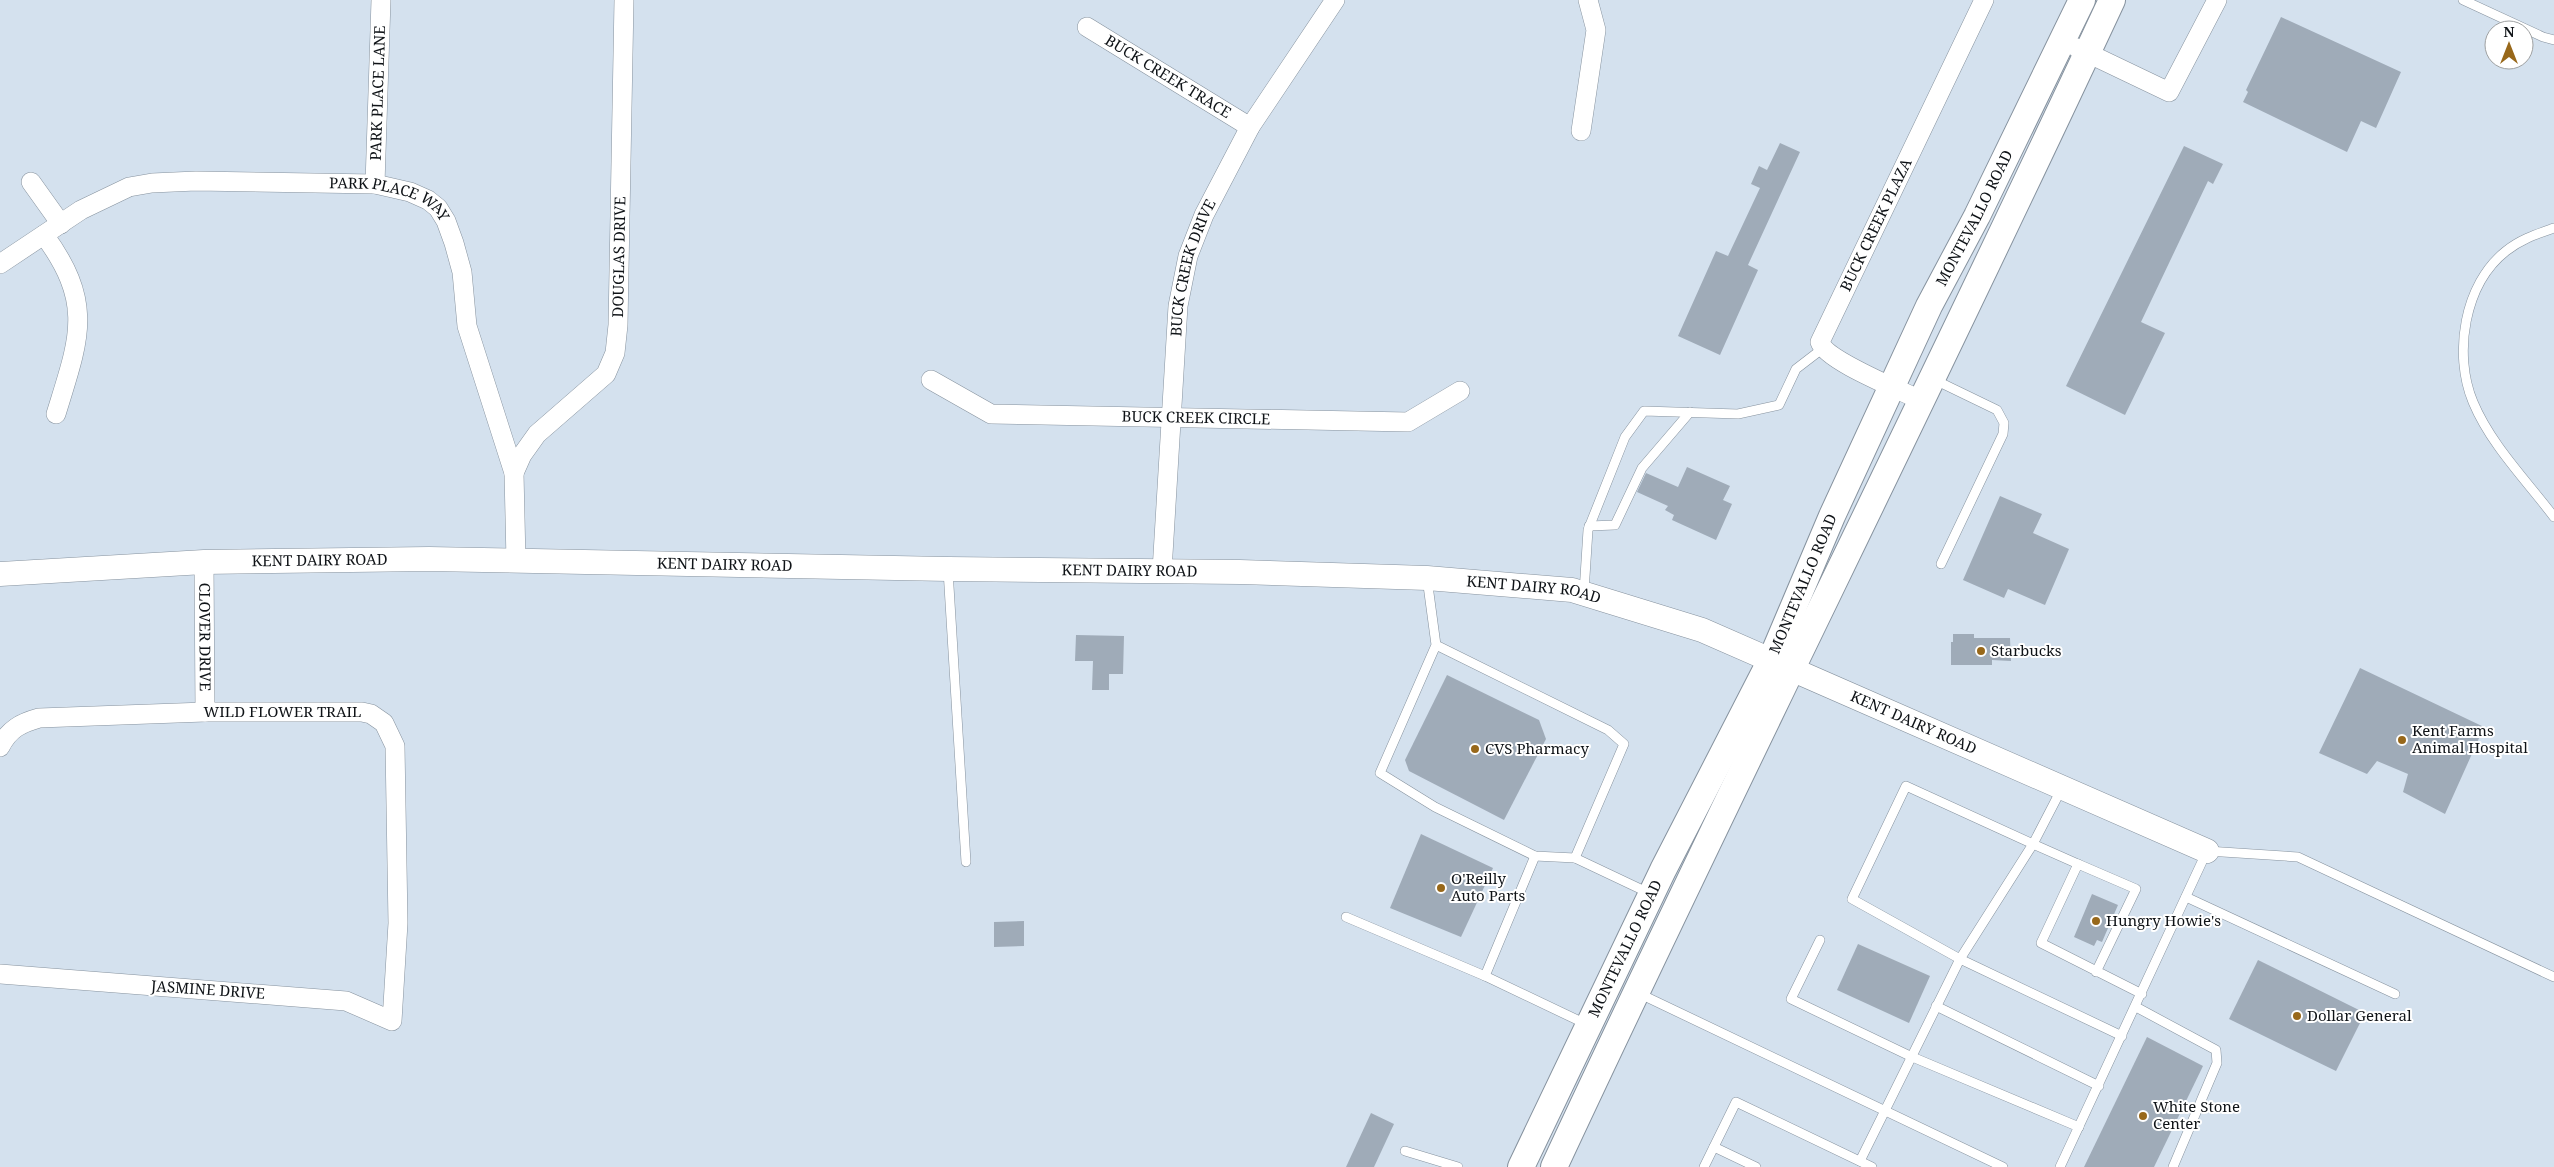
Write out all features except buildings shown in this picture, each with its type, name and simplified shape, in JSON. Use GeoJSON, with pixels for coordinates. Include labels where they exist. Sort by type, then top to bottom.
{"type":"FeatureCollection","features":[{"type":"Feature","properties":{"kind":"main road","name":"MONTEVALLO ROAD"},"geometry":{"type":"LineString","coordinates":[[1521,1167],[1711,774],[1781,665],[1832,516],[1930,306],[1977,216],[2082,0]]}},
{"type":"Feature","properties":{"kind":"main road","name":"MONTEVALLO ROAD"},"geometry":{"type":"LineString","coordinates":[[1554,1167],[1636,992],[1781,665],[1927,390],[2112,0]]}},
{"type":"Feature","properties":{"kind":"street","name":"PARK PLACE LANE"},"geometry":{"type":"LineString","coordinates":[[375,184],[381,0]]}},
{"type":"Feature","properties":{"kind":"street","name":"DOUGLAS DRIVE"},"geometry":{"type":"LineString","coordinates":[[514,473],[522,455],[537,434],[606,374],[615,353],[618,325],[624,0]]}},
{"type":"Feature","properties":{"kind":"street","name":"BUCK CREEK DRIVE"},"geometry":{"type":"LineString","coordinates":[[1162,571],[1178,306],[1188,256],[1204,214],[1250,127],[1335,0]]}},
{"type":"Feature","properties":{"kind":"street"},"geometry":{"type":"LineString","coordinates":[[1581,131],[1596,30],[1588,0]]}},
{"type":"Feature","properties":{"kind":"street","name":"BUCK CREEK PLAZA"},"geometry":{"type":"LineString","coordinates":[[1822,348],[1820,342],[1824,331],[1984,0]]}},
{"type":"Feature","properties":{"kind":"street"},"geometry":{"type":"LineString","coordinates":[[2062,40],[2087,54],[2169,92],[2217,0]]}},
{"type":"Feature","properties":{"kind":"street","name":"BUCK CREEK TRACE"},"geometry":{"type":"LineString","coordinates":[[1087,27],[1250,127]]}},
{"type":"Feature","properties":{"kind":"street","name":"PARK PLACE WAY"},"geometry":{"type":"LineString","coordinates":[[0,264],[61,224],[109,196],[129,187],[152,183],[196,181],[375,184],[410,192],[428,200],[438,208],[446,221],[462,272],[467,326],[514,473],[516,561]]}},
{"type":"Feature","properties":{"kind":"street"},"geometry":{"type":"LineString","coordinates":[[32,182],[61,224]]}},
{"type":"Feature","properties":{"kind":"street"},"geometry":{"type":"LineString","coordinates":[[44,235],[71,284],[79,317],[71,364],[56,414]]}},
{"type":"Feature","properties":{"kind":"street"},"geometry":{"type":"LineString","coordinates":[[1822,348],[1859,372],[1893,386],[1927,390]]}},
{"type":"Feature","properties":{"kind":"street","name":"BUCK CREEK CIRCLE"},"geometry":{"type":"LineString","coordinates":[[931,380],[991,414],[1170,418],[1408,422],[1460,391]]}},
{"type":"Feature","properties":{"kind":"street","name":"KENT DAIRY ROAD"},"geometry":{"type":"LineString","coordinates":[[0,574],[204,562],[339,559],[1162,571],[1427,578],[1572,590],[1702,630],[2207,851]]}},
{"type":"Feature","properties":{"kind":"street","name":"CLOVER DRIVE"},"geometry":{"type":"LineString","coordinates":[[204,562],[206,712]]}},
{"type":"Feature","properties":{"kind":"street","name":"WILD FLOWER TRAIL"},"geometry":{"type":"LineString","coordinates":[[0,747],[11,730],[22,723],[40,718],[206,712],[362,712],[371,714],[384,723],[390,732],[395,746],[397,766],[398,923],[394,1000]]}},
{"type":"Feature","properties":{"kind":"street","name":"JASMINE DRIVE"},"geometry":{"type":"LineString","coordinates":[[0,974],[346,1001],[392,1021],[394,1000]]}},
{"type":"Feature","properties":{"kind":"lane"},"geometry":{"type":"LineString","coordinates":[[2463,0],[2543,37],[2554,40]]}},
{"type":"Feature","properties":{"kind":"lane"},"geometry":{"type":"LineString","coordinates":[[2554,228],[2524,238],[2505,251],[2488,268],[2475,292],[2466,323],[2463,355],[2466,379],[2473,402],[2485,425],[2497,444],[2554,517]]}},
{"type":"Feature","properties":{"kind":"lane"},"geometry":{"type":"LineString","coordinates":[[1584,593],[1589,526],[1625,437],[1644,411],[1738,414],[1779,405],[1796,369],[1822,348]]}},
{"type":"Feature","properties":{"kind":"lane"},"geometry":{"type":"LineString","coordinates":[[1927,390],[1997,410],[2004,423],[2003,434],[1941,564]]}},
{"type":"Feature","properties":{"kind":"lane"},"geometry":{"type":"LineString","coordinates":[[1589,526],[1615,525],[1642,468],[1690,412]]}},
{"type":"Feature","properties":{"kind":"lane"},"geometry":{"type":"LineString","coordinates":[[948,569],[966,862]]}},
{"type":"Feature","properties":{"kind":"lane"},"geometry":{"type":"LineString","coordinates":[[1427,578],[1436,645],[1380,773],[1435,807],[1535,856],[1574,858],[1652,894]]}},
{"type":"Feature","properties":{"kind":"lane"},"geometry":{"type":"LineString","coordinates":[[1436,645],[1608,730],[1624,744],[1574,858]]}},
{"type":"Feature","properties":{"kind":"lane"},"geometry":{"type":"LineString","coordinates":[[2096,972],[2136,889],[1906,786],[1852,899],[1960,960],[2122,1036]]}},
{"type":"Feature","properties":{"kind":"lane"},"geometry":{"type":"LineString","coordinates":[[1860,1161],[1910,1056],[1960,960],[2033,844],[2062,788]]}},
{"type":"Feature","properties":{"kind":"lane"},"geometry":{"type":"LineString","coordinates":[[2060,1167],[2207,851],[2298,857],[2554,977]]}},
{"type":"Feature","properties":{"kind":"lane"},"geometry":{"type":"LineString","coordinates":[[1485,976],[1535,856]]}},
{"type":"Feature","properties":{"kind":"lane"},"geometry":{"type":"LineString","coordinates":[[2078,864],[2041,943],[2142,994]]}},
{"type":"Feature","properties":{"kind":"lane"},"geometry":{"type":"LineString","coordinates":[[2186,897],[2395,994]]}},
{"type":"Feature","properties":{"kind":"lane"},"geometry":{"type":"LineString","coordinates":[[1346,917],[1485,976],[1588,1025]]}},
{"type":"Feature","properties":{"kind":"lane"},"geometry":{"type":"LineString","coordinates":[[1820,940],[1791,999],[1910,1056],[2079,1127]]}},
{"type":"Feature","properties":{"kind":"lane"},"geometry":{"type":"LineString","coordinates":[[1636,992],[2003,1167]]}},
{"type":"Feature","properties":{"kind":"lane"},"geometry":{"type":"LineString","coordinates":[[1936,1006],[2099,1086]]}},
{"type":"Feature","properties":{"kind":"lane"},"geometry":{"type":"LineString","coordinates":[[2136,1007],[2216,1050],[2218,1063],[2174,1167]]}},
{"type":"Feature","properties":{"kind":"lane"},"geometry":{"type":"LineString","coordinates":[[1704,1167],[1736,1102],[1872,1167]]}},
{"type":"Feature","properties":{"kind":"lane"},"geometry":{"type":"LineString","coordinates":[[1714,1147],[1756,1167]]}},
{"type":"Feature","properties":{"kind":"lane"},"geometry":{"type":"LineString","coordinates":[[1405,1151],[1458,1167]]}},
{"type":"Feature","properties":{"kind":"place","name":"Starbucks"},"geometry":{"type":"Point","coordinates":[1981,651]}},
{"type":"Feature","properties":{"kind":"place","name":"Kent Farms Animal Hospital"},"geometry":{"type":"Point","coordinates":[2402,740]}},
{"type":"Feature","properties":{"kind":"place","name":"CVS Pharmacy"},"geometry":{"type":"Point","coordinates":[1475,749]}},
{"type":"Feature","properties":{"kind":"place","name":"O'Reilly Auto Parts"},"geometry":{"type":"Point","coordinates":[1441,888]}},
{"type":"Feature","properties":{"kind":"place","name":"Hungry Howie's"},"geometry":{"type":"Point","coordinates":[2096,921]}},
{"type":"Feature","properties":{"kind":"place","name":"Dollar General"},"geometry":{"type":"Point","coordinates":[2297,1016]}},
{"type":"Feature","properties":{"kind":"place","name":"White Stone Center"},"geometry":{"type":"Point","coordinates":[2143,1116]}}]}
